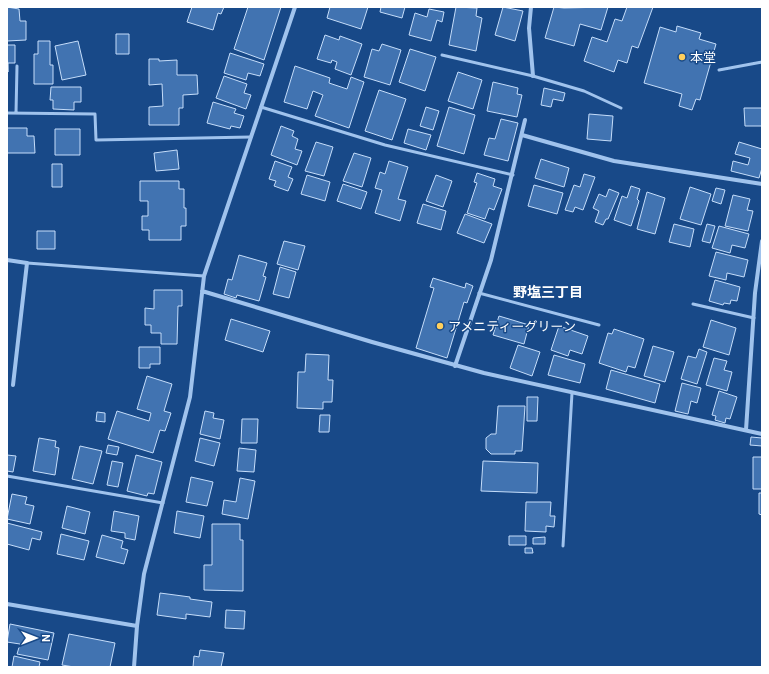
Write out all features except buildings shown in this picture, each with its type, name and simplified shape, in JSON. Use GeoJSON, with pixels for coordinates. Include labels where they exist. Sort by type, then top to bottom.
{"type":"FeatureCollection","features":[{"type":"Feature","properties":{"kind":"street"},"geometry":{"type":"LineString","coordinates":[[134,667],[137,626],[144,574],[190,396],[204,276],[295,7]]}},
{"type":"Feature","properties":{"kind":"street"},"geometry":{"type":"LineString","coordinates":[[531,7],[529,28],[533,76]]}},
{"type":"Feature","properties":{"kind":"street"},"geometry":{"type":"LineString","coordinates":[[455,366],[491,260],[513,175],[525,120]]}},
{"type":"Feature","properties":{"kind":"street"},"geometry":{"type":"LineString","coordinates":[[522,135],[614,161],[762,184]]}},
{"type":"Feature","properties":{"kind":"street"},"geometry":{"type":"LineString","coordinates":[[746,430],[754,318],[762,241]]}},
{"type":"Feature","properties":{"kind":"street"},"geometry":{"type":"LineString","coordinates":[[7,260],[27,263],[13,384]]}},
{"type":"Feature","properties":{"kind":"street"},"geometry":{"type":"LineString","coordinates":[[202,291],[455,366],[762,434]]}},
{"type":"Feature","properties":{"kind":"street"},"geometry":{"type":"LineString","coordinates":[[7,604],[137,626]]}},
{"type":"Feature","properties":{"kind":"lane"},"geometry":{"type":"LineString","coordinates":[[442,55],[533,76],[584,91],[621,108]]}},
{"type":"Feature","properties":{"kind":"lane"},"geometry":{"type":"LineString","coordinates":[[719,70],[762,62]]}},
{"type":"Feature","properties":{"kind":"lane"},"geometry":{"type":"LineString","coordinates":[[16,113],[17,66]]}},
{"type":"Feature","properties":{"kind":"lane"},"geometry":{"type":"LineString","coordinates":[[261,107],[385,145],[513,175]]}},
{"type":"Feature","properties":{"kind":"lane"},"geometry":{"type":"LineString","coordinates":[[7,113],[95,114],[96,140],[251,137]]}},
{"type":"Feature","properties":{"kind":"lane"},"geometry":{"type":"LineString","coordinates":[[27,263],[204,276]]}},
{"type":"Feature","properties":{"kind":"lane"},"geometry":{"type":"LineString","coordinates":[[479,293],[599,325]]}},
{"type":"Feature","properties":{"kind":"lane"},"geometry":{"type":"LineString","coordinates":[[693,304],[754,318]]}},
{"type":"Feature","properties":{"kind":"lane"},"geometry":{"type":"LineString","coordinates":[[563,546],[572,393]]}},
{"type":"Feature","properties":{"kind":"lane"},"geometry":{"type":"LineString","coordinates":[[7,476],[163,503]]}},
{"type":"Feature","properties":{"kind":"place","name":"本堂"},"geometry":{"type":"Point","coordinates":[682,57]}},
{"type":"Feature","properties":{"kind":"place","name":"アメニティーグリーン"},"geometry":{"type":"Point","coordinates":[440,326]}},
{"type":"Feature","properties":{"kind":"district","name":"野塩三丁目"},"geometry":{"type":"Point","coordinates":[548,292]}}]}
